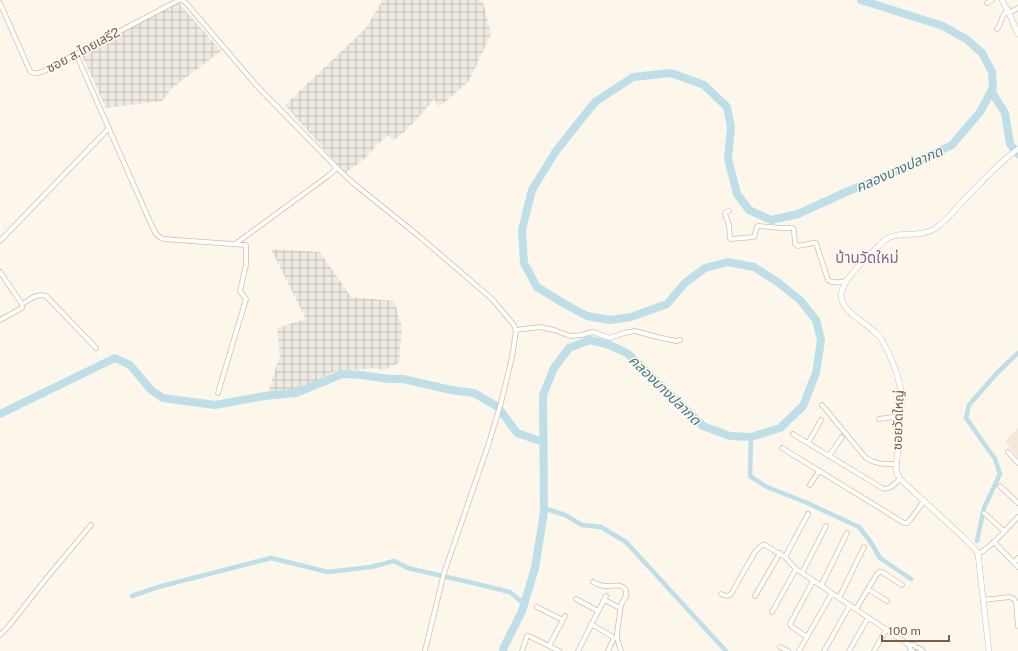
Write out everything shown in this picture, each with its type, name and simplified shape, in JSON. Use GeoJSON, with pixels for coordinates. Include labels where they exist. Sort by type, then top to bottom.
{"type":"FeatureCollection","features":[{"type":"Feature","properties":{"kind":"street","name":"ซอย ส.ไทยเสรี2"},"geometry":{"type":"LineString","coordinates":[[0,3],[30,71],[32,73],[37,73],[44,71],[181,0],[187,4],[256,85],[336,167],[353,183],[492,299],[514,325],[516,330]]}},
{"type":"Feature","properties":{"kind":"street"},"geometry":{"type":"LineString","coordinates":[[987,3],[992,0]]}},
{"type":"Feature","properties":{"kind":"street"},"geometry":{"type":"LineString","coordinates":[[1002,0],[1018,34]]}},
{"type":"Feature","properties":{"kind":"street"},"geometry":{"type":"LineString","coordinates":[[997,29],[1003,14],[1018,8]]}},
{"type":"Feature","properties":{"kind":"street"},"geometry":{"type":"LineString","coordinates":[[76,54],[153,228],[158,236],[164,239],[246,245],[246,265],[240,290],[246,298],[218,393]]}},
{"type":"Feature","properties":{"kind":"street"},"geometry":{"type":"LineString","coordinates":[[0,241],[109,128]]}},
{"type":"Feature","properties":{"kind":"street","name":"ซอยวัดใหญ่"},"geometry":{"type":"LineString","coordinates":[[900,479],[896,473],[902,398],[900,386],[884,342],[878,335],[848,311],[842,303],[842,289],[851,274],[890,236],[918,234],[928,232],[935,228],[945,220],[992,171],[1009,155],[1018,149]]}},
{"type":"Feature","properties":{"kind":"street"},"geometry":{"type":"LineString","coordinates":[[235,244],[328,176],[336,169],[336,167]]}},
{"type":"Feature","properties":{"kind":"street"},"geometry":{"type":"LineString","coordinates":[[729,211],[725,214],[731,239],[754,237],[758,226],[793,228],[796,245],[816,243],[828,280],[834,283],[846,281]]}},
{"type":"Feature","properties":{"kind":"street"},"geometry":{"type":"LineString","coordinates":[[0,272],[22,304]]}},
{"type":"Feature","properties":{"kind":"street"},"geometry":{"type":"LineString","coordinates":[[0,320],[22,308],[22,304],[38,295],[46,296],[96,348]]}},
{"type":"Feature","properties":{"kind":"street"},"geometry":{"type":"LineString","coordinates":[[425,651],[444,573],[484,458],[501,403],[512,357],[516,330],[540,327],[570,336],[593,332],[610,338],[635,331],[657,338],[676,341],[680,340]]}},
{"type":"Feature","properties":{"kind":"street"},"geometry":{"type":"LineString","coordinates":[[822,404],[866,458],[871,462],[878,464],[897,464]]}},
{"type":"Feature","properties":{"kind":"street"},"geometry":{"type":"LineString","coordinates":[[879,419],[900,416]]}},
{"type":"Feature","properties":{"kind":"street"},"geometry":{"type":"LineString","coordinates":[[808,443],[821,420]]}},
{"type":"Feature","properties":{"kind":"street"},"geometry":{"type":"LineString","coordinates":[[793,434],[882,488],[889,488],[900,479],[975,550],[978,554],[989,651]]}},
{"type":"Feature","properties":{"kind":"street"},"geometry":{"type":"LineString","coordinates":[[829,456],[842,437]]}},
{"type":"Feature","properties":{"kind":"street"},"geometry":{"type":"LineString","coordinates":[[782,448],[904,523],[907,523],[910,520],[924,501]]}},
{"type":"Feature","properties":{"kind":"street"},"geometry":{"type":"LineString","coordinates":[[1008,452],[1018,463]]}},
{"type":"Feature","properties":{"kind":"street"},"geometry":{"type":"LineString","coordinates":[[810,485],[819,471]]}},
{"type":"Feature","properties":{"kind":"street"},"geometry":{"type":"LineString","coordinates":[[1000,486],[1018,503]]}},
{"type":"Feature","properties":{"kind":"street"},"geometry":{"type":"LineString","coordinates":[[984,513],[1004,531]]}},
{"type":"Feature","properties":{"kind":"street"},"geometry":{"type":"LineString","coordinates":[[786,557],[808,514]]}},
{"type":"Feature","properties":{"kind":"street"},"geometry":{"type":"LineString","coordinates":[[978,554],[994,542],[1018,517]]}},
{"type":"Feature","properties":{"kind":"street"},"geometry":{"type":"LineString","coordinates":[[0,635],[91,525]]}},
{"type":"Feature","properties":{"kind":"street"},"geometry":{"type":"LineString","coordinates":[[802,573],[826,526]]}},
{"type":"Feature","properties":{"kind":"street"},"geometry":{"type":"LineString","coordinates":[[821,586],[847,533]]}},
{"type":"Feature","properties":{"kind":"street"},"geometry":{"type":"LineString","coordinates":[[994,542],[1018,567]]}},
{"type":"Feature","properties":{"kind":"street"},"geometry":{"type":"LineString","coordinates":[[721,594],[725,597],[728,597],[731,594],[755,552],[762,545],[767,546],[786,557],[796,569],[813,581],[909,645],[914,645],[919,649]]}},
{"type":"Feature","properties":{"kind":"street"},"geometry":{"type":"LineString","coordinates":[[839,598],[864,547]]}},
{"type":"Feature","properties":{"kind":"street"},"geometry":{"type":"LineString","coordinates":[[755,596],[780,554]]}},
{"type":"Feature","properties":{"kind":"street"},"geometry":{"type":"LineString","coordinates":[[1014,563],[1018,558]]}},
{"type":"Feature","properties":{"kind":"street"},"geometry":{"type":"LineString","coordinates":[[772,612],[796,569]]}},
{"type":"Feature","properties":{"kind":"street"},"geometry":{"type":"LineString","coordinates":[[856,609],[879,572],[882,572],[902,585]]}},
{"type":"Feature","properties":{"kind":"street"},"geometry":{"type":"LineString","coordinates":[[807,637],[790,624],[813,581]]}},
{"type":"Feature","properties":{"kind":"street"},"geometry":{"type":"LineString","coordinates":[[593,582],[604,586],[621,585],[626,590],[626,596],[621,605],[617,633],[621,651]]}},
{"type":"Feature","properties":{"kind":"street"},"geometry":{"type":"LineString","coordinates":[[868,589],[887,601]]}},
{"type":"Feature","properties":{"kind":"street"},"geometry":{"type":"LineString","coordinates":[[799,651],[832,593]]}},
{"type":"Feature","properties":{"kind":"street"},"geometry":{"type":"LineString","coordinates":[[578,651],[605,598],[618,607]]}},
{"type":"Feature","properties":{"kind":"street"},"geometry":{"type":"LineString","coordinates":[[983,600],[1012,598],[1016,602],[1018,626]]}},
{"type":"Feature","properties":{"kind":"street"},"geometry":{"type":"LineString","coordinates":[[576,600],[598,611]]}},
{"type":"Feature","properties":{"kind":"street"},"geometry":{"type":"LineString","coordinates":[[824,651],[850,605]]}},
{"type":"Feature","properties":{"kind":"street"},"geometry":{"type":"LineString","coordinates":[[537,607],[564,618],[549,646]]}},
{"type":"Feature","properties":{"kind":"street"},"geometry":{"type":"LineString","coordinates":[[849,651],[868,618]]}},
{"type":"Feature","properties":{"kind":"street"},"geometry":{"type":"LineString","coordinates":[[591,624],[613,637],[608,651]]}},
{"type":"Feature","properties":{"kind":"street"},"geometry":{"type":"LineString","coordinates":[[874,651],[886,630]]}},
{"type":"Feature","properties":{"kind":"street"},"geometry":{"type":"LineString","coordinates":[[522,651],[528,636],[549,646],[553,650],[559,651]]}},
{"type":"Feature","properties":{"kind":"street"},"geometry":{"type":"LineString","coordinates":[[909,645],[910,649],[913,651]]}},
{"type":"Feature","properties":{"kind":"street"},"geometry":{"type":"LineString","coordinates":[[780,647],[788,651]]}},
{"type":"Feature","properties":{"kind":"shaded area"},"geometry":{"type":"Polygon","coordinates":[[[383,0],[478,0],[483,2],[491,34],[469,81],[439,107],[434,99],[403,133],[394,140],[387,135],[362,161],[345,173],[285,105],[365,29],[383,0]]]}},
{"type":"Feature","properties":{"kind":"shaded area"},"geometry":{"type":"Polygon","coordinates":[[[177,1],[221,51],[172,88],[162,101],[106,108],[81,53],[177,1]]]}},
{"type":"Feature","properties":{"kind":"shaded area"},"geometry":{"type":"Polygon","coordinates":[[[271,249],[320,252],[351,297],[394,301],[402,327],[399,363],[383,370],[375,368],[332,372],[306,388],[267,396],[280,355],[277,328],[306,319],[271,249]]]}},
{"type":"Feature","properties":{"kind":"shaded area"},"geometry":{"type":"Polygon","coordinates":[[[1018,428],[1018,458],[1005,441],[1018,428]]]}},
{"type":"Feature","properties":{"kind":"waterway","name":"คลองบางปลากด"},"geometry":{"type":"LineString","coordinates":[[503,651],[522,611],[535,568],[544,512],[543,395],[554,368],[569,348],[590,340],[607,344],[627,353],[703,426],[730,436],[751,437],[780,428],[803,406],[816,373],[821,340],[816,320],[800,300],[779,283],[754,267],[728,262],[705,268],[685,283],[667,304],[631,317],[610,320],[587,316],[537,287],[524,263],[522,230],[532,190],[556,151],[595,102],[633,77],[671,73],[704,85],[727,107],[731,127],[728,159],[737,194],[749,210],[771,220],[798,214],[904,168],[952,145],[980,112],[993,88],[992,72],[982,53],[966,39],[943,26],[861,0]]}},
{"type":"Feature","properties":{"kind":"waterway"},"geometry":{"type":"LineString","coordinates":[[991,91],[1005,113],[1010,144],[1018,154]]}},
{"type":"Feature","properties":{"kind":"waterway"},"geometry":{"type":"LineString","coordinates":[[977,541],[984,508],[1000,474],[995,459],[966,418],[969,405],[997,373],[1018,353]]}},
{"type":"Feature","properties":{"kind":"waterway"},"geometry":{"type":"LineString","coordinates":[[0,414],[115,358],[130,365],[151,390],[163,398],[215,405],[264,396],[296,393],[342,374],[403,379],[451,390],[474,393],[498,407],[517,433],[543,442]]}},
{"type":"Feature","properties":{"kind":"waterway"},"geometry":{"type":"LineString","coordinates":[[751,437],[750,476],[767,487],[805,502],[859,527],[870,541],[880,558],[911,579]]}},
{"type":"Feature","properties":{"kind":"waterway"},"geometry":{"type":"LineString","coordinates":[[544,508],[565,515],[582,525],[601,527],[626,542],[726,651]]}},
{"type":"Feature","properties":{"kind":"waterway"},"geometry":{"type":"LineString","coordinates":[[132,596],[158,587],[271,558],[328,572],[371,567],[394,561],[408,568],[510,592],[524,604]]}},
{"type":"Feature","properties":{"kind":"district","name":"บ้านวัดใหม่"},"geometry":{"type":"Point","coordinates":[867,257]}}]}
